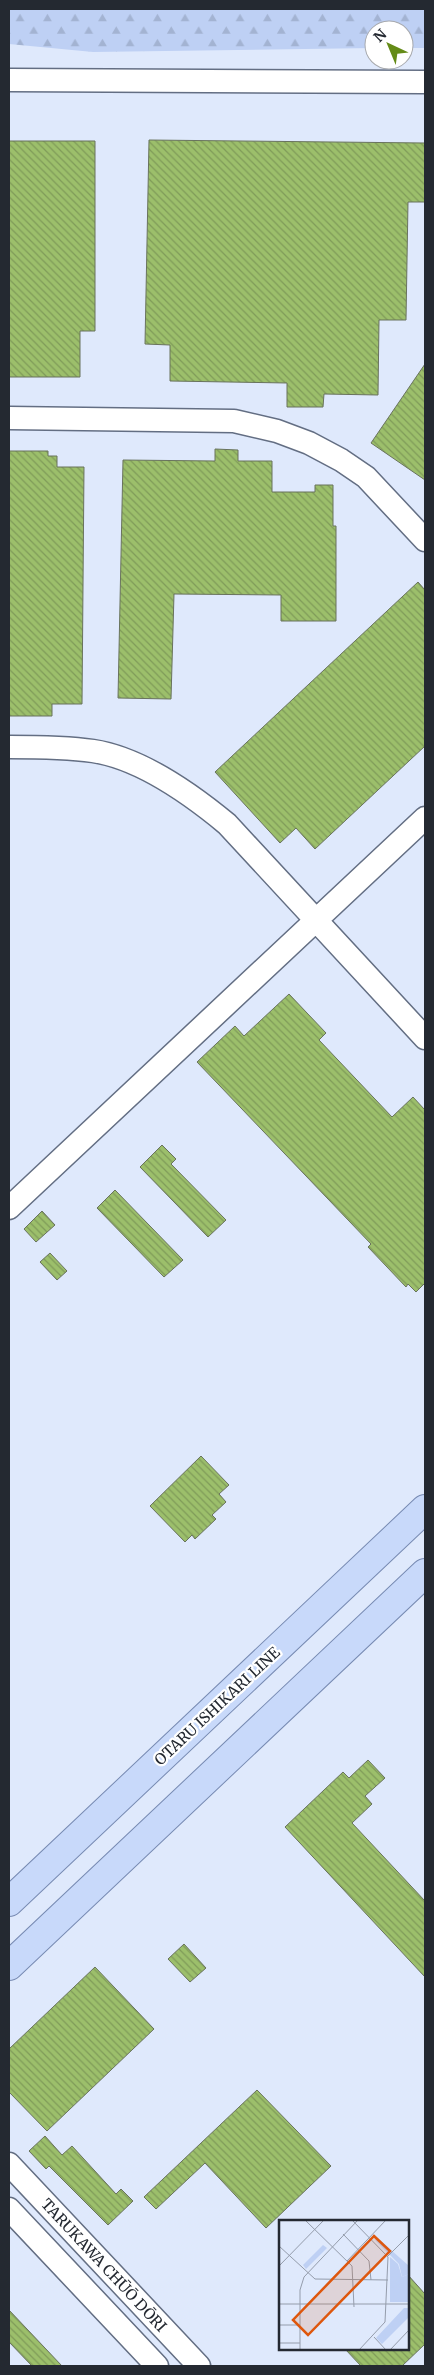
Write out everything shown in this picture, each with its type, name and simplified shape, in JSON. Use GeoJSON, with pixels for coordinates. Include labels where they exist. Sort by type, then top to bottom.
{"type":"FeatureCollection","features":[{"type":"Feature","properties":{"kind":"main road","name":"OTARU ISHIKARI LINE"},"geometry":{"type":"LineString","coordinates":[[9,1902],[425,1509]]}},
{"type":"Feature","properties":{"kind":"main road"},"geometry":{"type":"LineString","coordinates":[[9,1966],[425,1572]]}},
{"type":"Feature","properties":{"kind":"street"},"geometry":{"type":"LineString","coordinates":[[9,80],[425,82]]}},
{"type":"Feature","properties":{"kind":"street"},"geometry":{"type":"LineString","coordinates":[[9,418],[234,421],[277,431],[309,443],[341,460],[366,477],[425,540]]}},
{"type":"Feature","properties":{"kind":"street"},"geometry":{"type":"LineString","coordinates":[[9,747],[95,752],[130,763],[169,782],[199,800],[227,824],[425,1038]]}},
{"type":"Feature","properties":{"kind":"street"},"geometry":{"type":"LineString","coordinates":[[9,1208],[425,818]]}},
{"type":"Feature","properties":{"kind":"street","name":"TARUKAWA CHŪŌ DŌRI"},"geometry":{"type":"LineString","coordinates":[[9,2164],[199,2366]]}},
{"type":"Feature","properties":{"kind":"street","name":"TARUKAWA CHŪŌ DŌRI"},"geometry":{"type":"LineString","coordinates":[[9,2209],[150,2364]]}},
{"type":"Feature","properties":{"kind":"street"},"geometry":{"type":"LineString","coordinates":[[150,2364],[173,2339]]}},
{"type":"Feature","properties":{"kind":"green space"},"geometry":{"type":"Polygon","coordinates":[[[9,9],[425,9],[425,48],[414,48],[414,20],[364,20],[364,48],[93,52],[9,44],[9,9]]]}},
{"type":"Feature","properties":{"kind":"building"},"geometry":{"type":"Polygon","coordinates":[[[149,140],[425,143],[425,202],[408,202],[406,320],[379,320],[378,395],[324,394],[323,407],[287,407],[287,383],[170,381],[170,345],[145,344],[149,140]]]}},
{"type":"Feature","properties":{"kind":"building"},"geometry":{"type":"Polygon","coordinates":[[[9,141],[95,141],[95,331],[80,331],[80,377],[9,377],[9,141]]]}},
{"type":"Feature","properties":{"kind":"building"},"geometry":{"type":"Polygon","coordinates":[[[425,364],[425,480],[371,443],[425,364]]]}},
{"type":"Feature","properties":{"kind":"building"},"geometry":{"type":"Polygon","coordinates":[[[215,449],[238,450],[238,461],[272,461],[272,492],[315,492],[315,485],[333,485],[333,526],[336,526],[336,621],[281,621],[281,595],[174,594],[171,699],[118,698],[123,460],[215,461],[215,449]]]}},
{"type":"Feature","properties":{"kind":"building"},"geometry":{"type":"Polygon","coordinates":[[[9,451],[48,451],[48,456],[57,456],[57,467],[84,467],[82,704],[52,704],[52,716],[9,716],[9,451]]]}},
{"type":"Feature","properties":{"kind":"building"},"geometry":{"type":"Polygon","coordinates":[[[418,582],[425,590],[425,746],[315,849],[296,828],[280,843],[215,772],[418,582]]]}},
{"type":"Feature","properties":{"kind":"building"},"geometry":{"type":"Polygon","coordinates":[[[289,994],[326,1033],[319,1040],[392,1117],[413,1097],[425,1110],[425,1283],[416,1292],[408,1284],[406,1287],[368,1247],[371,1244],[197,1062],[235,1026],[244,1036],[289,994]]]}},
{"type":"Feature","properties":{"kind":"building"},"geometry":{"type":"Polygon","coordinates":[[[162,1145],[176,1159],[171,1164],[226,1220],[208,1237],[140,1167],[162,1145]]]}},
{"type":"Feature","properties":{"kind":"building"},"geometry":{"type":"Polygon","coordinates":[[[115,1190],[183,1260],[164,1277],[97,1208],[115,1190]]]}},
{"type":"Feature","properties":{"kind":"building"},"geometry":{"type":"Polygon","coordinates":[[[42,1211],[55,1225],[36,1242],[24,1229],[42,1211]]]}},
{"type":"Feature","properties":{"kind":"building"},"geometry":{"type":"Polygon","coordinates":[[[50,1253],[67,1271],[57,1280],[40,1262],[50,1253]]]}},
{"type":"Feature","properties":{"kind":"building"},"geometry":{"type":"Polygon","coordinates":[[[201,1456],[229,1485],[219,1494],[226,1502],[212,1515],[216,1519],[195,1539],[192,1535],[185,1542],[150,1506],[201,1456]]]}},
{"type":"Feature","properties":{"kind":"building"},"geometry":{"type":"Polygon","coordinates":[[[368,1760],[385,1778],[365,1796],[372,1804],[352,1823],[425,1901],[425,1977],[285,1827],[343,1772],[349,1778],[368,1760]]]}},
{"type":"Feature","properties":{"kind":"building"},"geometry":{"type":"Polygon","coordinates":[[[184,1944],[206,1968],[190,1982],[168,1959],[184,1944]]]}},
{"type":"Feature","properties":{"kind":"building"},"geometry":{"type":"Polygon","coordinates":[[[95,1967],[154,2029],[47,2131],[9,2092],[9,2049],[95,1967]]]}},
{"type":"Feature","properties":{"kind":"building"},"geometry":{"type":"Polygon","coordinates":[[[257,2090],[331,2166],[266,2228],[205,2163],[156,2209],[144,2197],[257,2090]]]}},
{"type":"Feature","properties":{"kind":"building"},"geometry":{"type":"Polygon","coordinates":[[[45,2136],[62,2155],[72,2146],[116,2194],[121,2189],[133,2201],[108,2225],[49,2166],[46,2169],[29,2151],[45,2136]]]}},
{"type":"Feature","properties":{"kind":"building"},"geometry":{"type":"Polygon","coordinates":[[[409,2276],[425,2294],[425,2344],[402,2366],[361,2366],[346,2350],[409,2350],[409,2276]]]}},
{"type":"Feature","properties":{"kind":"building"},"geometry":{"type":"Polygon","coordinates":[[[9,2310],[62,2366],[32,2366],[9,2342],[9,2310]]]}}]}
